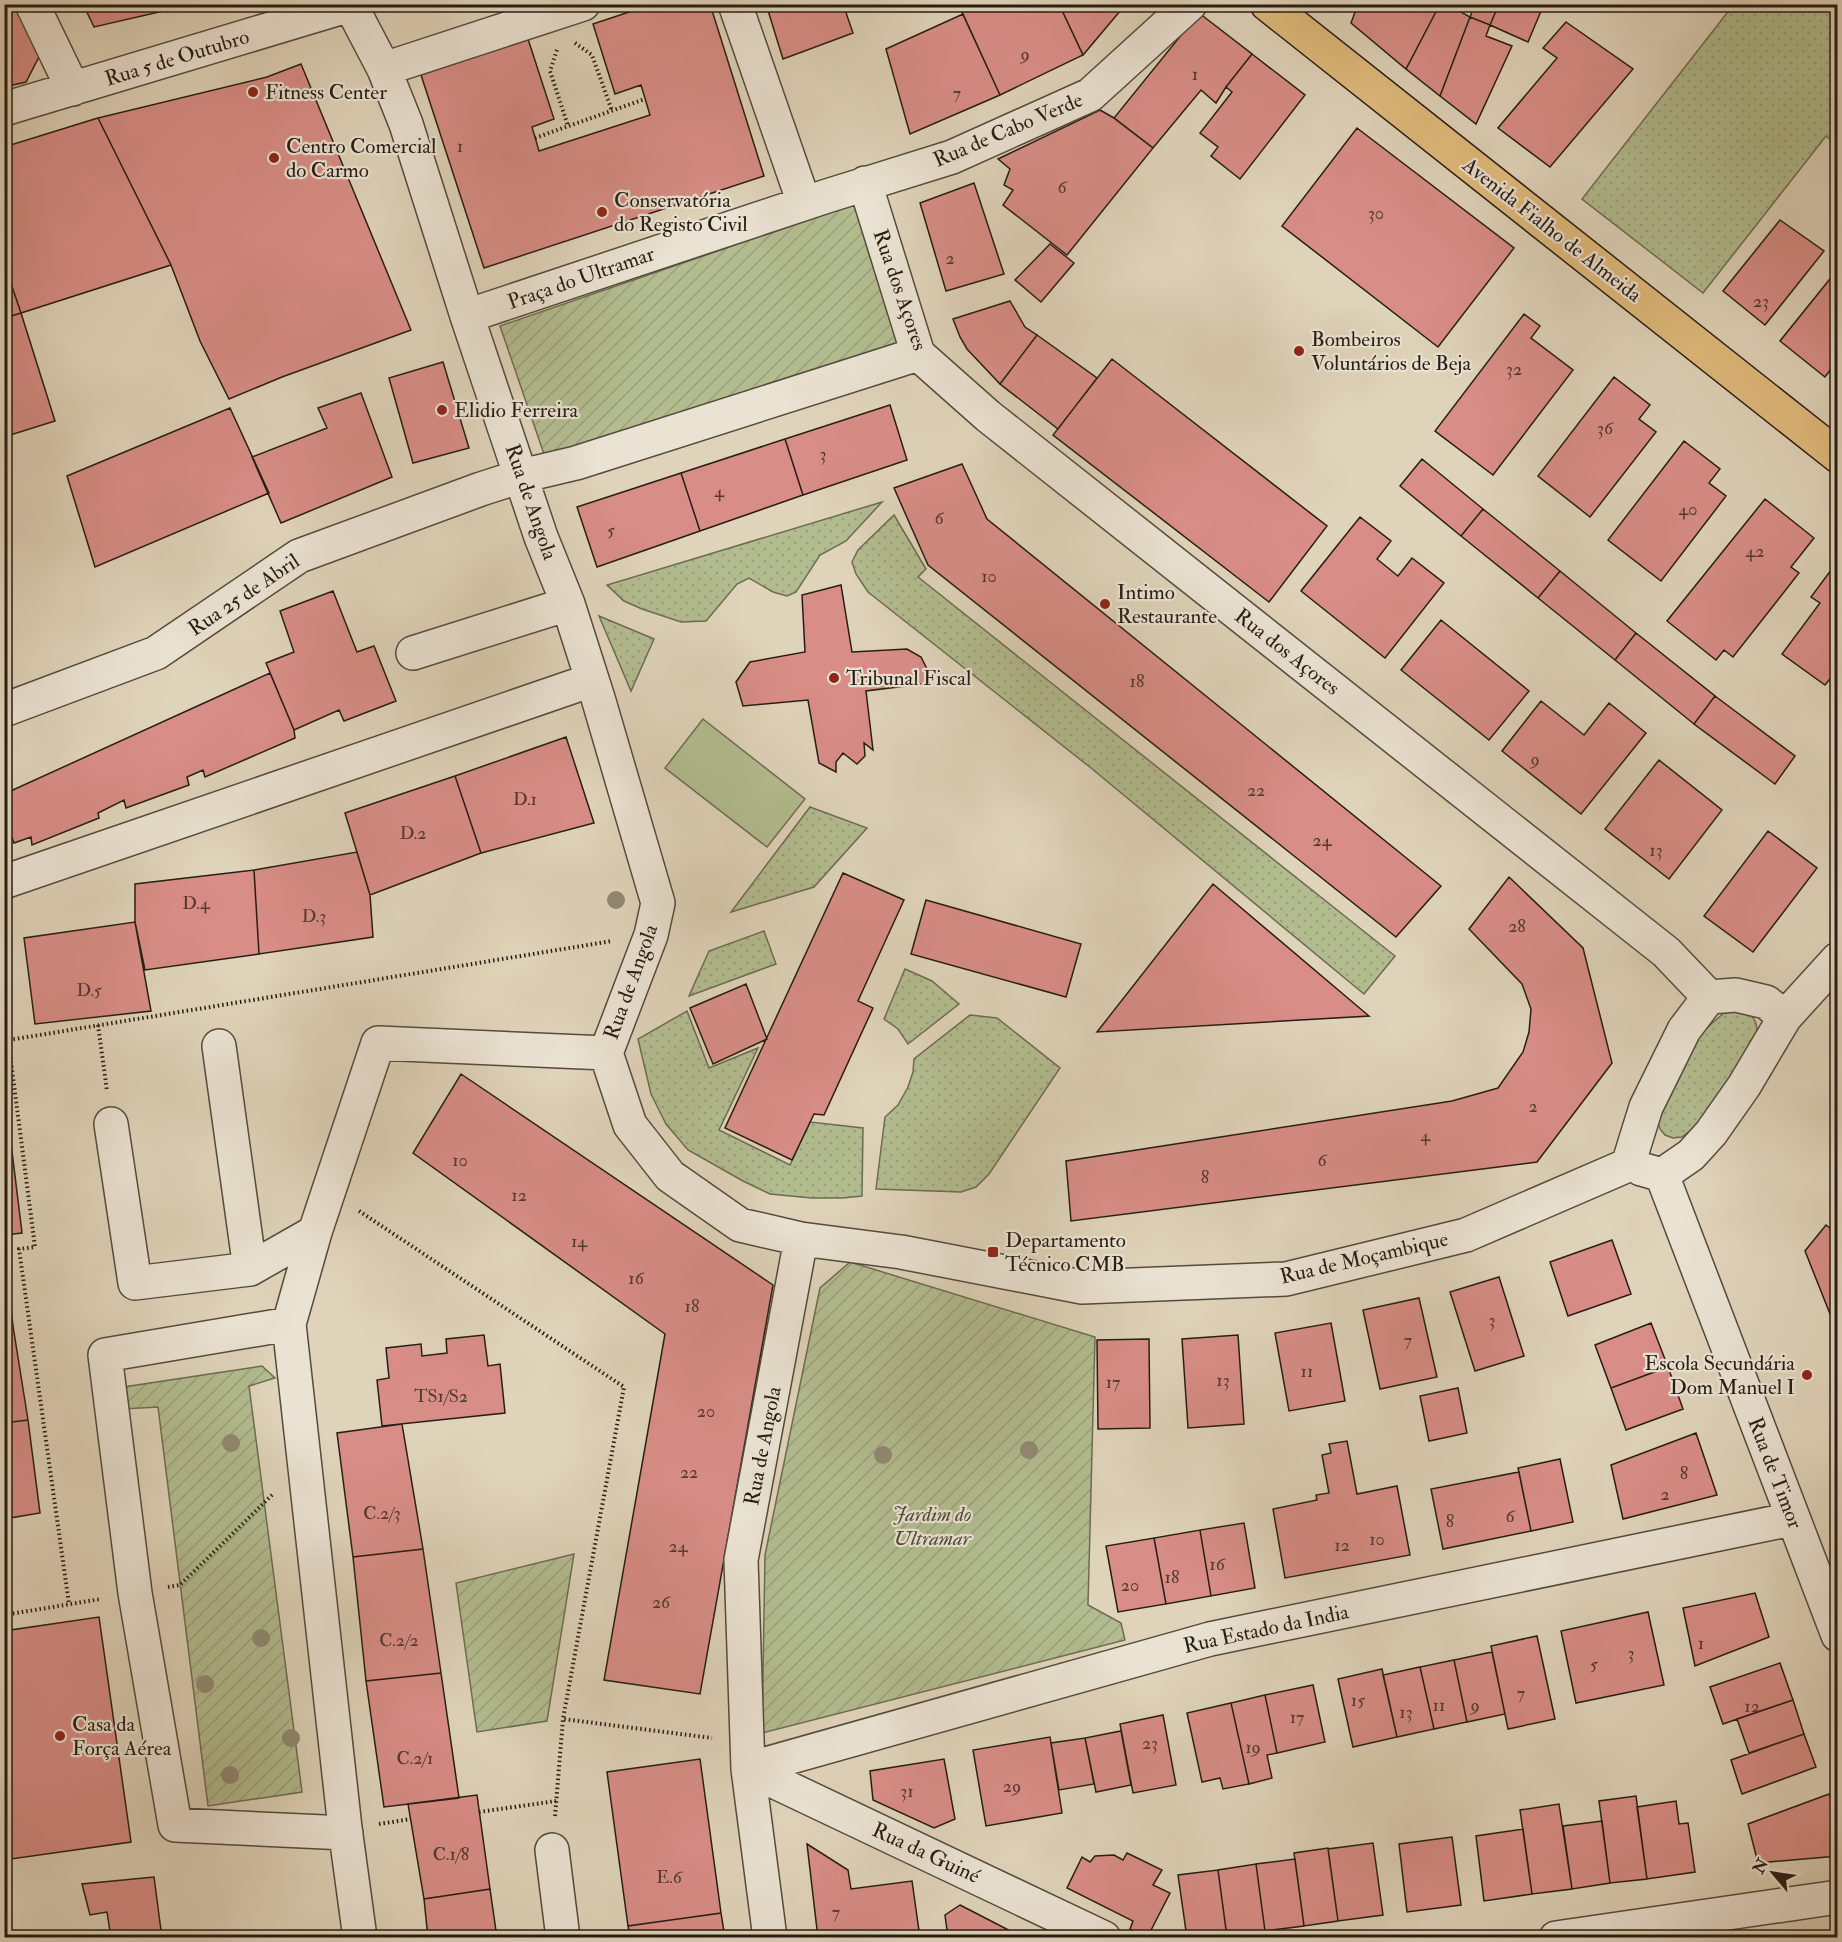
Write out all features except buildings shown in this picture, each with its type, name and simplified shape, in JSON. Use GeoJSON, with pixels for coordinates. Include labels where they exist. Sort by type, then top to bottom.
{"type":"FeatureCollection","features":[{"type":"Feature","properties":{"kind":"main road","name":"Avenida Fialho de Almeida"},"geometry":{"type":"LineString","coordinates":[[1267,4],[1838,456]]}},
{"type":"Feature","properties":{"kind":"street"},"geometry":{"type":"LineString","coordinates":[[32,4],[73,89]]}},
{"type":"Feature","properties":{"kind":"street"},"geometry":{"type":"LineString","coordinates":[[384,69],[583,4]]}},
{"type":"Feature","properties":{"kind":"street"},"geometry":{"type":"LineString","coordinates":[[735,4],[804,203]]}},
{"type":"Feature","properties":{"kind":"street","name":"Rua de Cabo Verde"},"geometry":{"type":"LineString","coordinates":[[865,183],[952,157],[1090,95],[1190,4]]}},
{"type":"Feature","properties":{"kind":"street","name":"Rua 5 de Outubro"},"geometry":{"type":"LineString","coordinates":[[4,109],[350,5]]}},
{"type":"Feature","properties":{"kind":"street","name":"Rua de Angola"},"geometry":{"type":"LineString","coordinates":[[350,5],[384,69],[406,124],[467,316],[592,680],[658,903],[651,935],[606,1053],[630,1125],[670,1176],[740,1225],[801,1239],[741,1560],[747,1756],[770,1938]]}},
{"type":"Feature","properties":{"kind":"street","name":"Praça do Ultramar"},"geometry":{"type":"LineString","coordinates":[[467,316],[865,183]]}},
{"type":"Feature","properties":{"kind":"street","name":"Rua dos Açores"},"geometry":{"type":"LineString","coordinates":[[865,183],[918,354],[988,416],[1666,952],[1709,997]]}},
{"type":"Feature","properties":{"kind":"street"},"geometry":{"type":"LineString","coordinates":[[521,476],[576,463],[918,354]]}},
{"type":"Feature","properties":{"kind":"street","name":"Rua 25 de Abril"},"geometry":{"type":"LineString","coordinates":[[4,710],[156,653],[299,556],[521,476]]}},
{"type":"Feature","properties":{"kind":"street"},"geometry":{"type":"LineString","coordinates":[[413,653],[567,604]]}},
{"type":"Feature","properties":{"kind":"street"},"geometry":{"type":"LineString","coordinates":[[4,882],[592,680]]}},
{"type":"Feature","properties":{"kind":"street"},"geometry":{"type":"LineString","coordinates":[[1785,1017],[1766,1002],[1736,994],[1709,997],[1684,1030],[1646,1107],[1628,1166],[1662,1175],[1691,1155],[1711,1133],[1744,1086],[1785,1017],[1838,959]]}},
{"type":"Feature","properties":{"kind":"street"},"geometry":{"type":"LineString","coordinates":[[360,1938],[346,1833],[289,1324],[315,1232],[378,1042],[606,1053]]}},
{"type":"Feature","properties":{"kind":"street"},"geometry":{"type":"LineString","coordinates":[[219,1046],[250,1269]]}},
{"type":"Feature","properties":{"kind":"street"},"geometry":{"type":"LineString","coordinates":[[111,1124],[135,1283],[250,1269],[315,1232]]}},
{"type":"Feature","properties":{"kind":"street","name":"Rua de Moçambique"},"geometry":{"type":"LineString","coordinates":[[801,1239],[901,1252],[1082,1287],[1286,1280],[1466,1235],[1628,1166]]}},
{"type":"Feature","properties":{"kind":"street","name":"Rua de Timor"},"geometry":{"type":"LineString","coordinates":[[1662,1175],[1838,1635]]}},
{"type":"Feature","properties":{"kind":"street"},"geometry":{"type":"LineString","coordinates":[[289,1324],[105,1355],[135,1593],[175,1826],[346,1833]]}},
{"type":"Feature","properties":{"kind":"street","name":"Rua Estado da India"},"geometry":{"type":"LineString","coordinates":[[747,1756],[1210,1639],[1792,1519]]}},
{"type":"Feature","properties":{"kind":"street","name":"Rua da Guiné"},"geometry":{"type":"LineString","coordinates":[[747,1756],[1104,1938]]}},
{"type":"Feature","properties":{"kind":"street"},"geometry":{"type":"LineString","coordinates":[[552,1850],[563,1938]]}},
{"type":"Feature","properties":{"kind":"street"},"geometry":{"type":"LineString","coordinates":[[1556,1938],[1838,1897]]}},
{"type":"Feature","properties":{"kind":"path"},"geometry":{"type":"LineString","coordinates":[[592,55],[612,111]]}},
{"type":"Feature","properties":{"kind":"path"},"geometry":{"type":"LineString","coordinates":[[550,71],[568,126]]}},
{"type":"Feature","properties":{"kind":"path"},"geometry":{"type":"LineString","coordinates":[[535,138],[645,99]]}},
{"type":"Feature","properties":{"kind":"path"},"geometry":{"type":"LineString","coordinates":[[9,1040],[651,935]]}},
{"type":"Feature","properties":{"kind":"path"},"geometry":{"type":"LineString","coordinates":[[4,1008],[34,1247],[19,1249],[69,1604]]}},
{"type":"Feature","properties":{"kind":"path"},"geometry":{"type":"LineString","coordinates":[[98,1025],[111,1124]]}},
{"type":"Feature","properties":{"kind":"path"},"geometry":{"type":"LineString","coordinates":[[329,1191],[624,1386],[563,1719],[552,1850]]}},
{"type":"Feature","properties":{"kind":"path"},"geometry":{"type":"LineString","coordinates":[[4,1615],[180,1585],[305,1462]]}},
{"type":"Feature","properties":{"kind":"path"},"geometry":{"type":"LineString","coordinates":[[563,1719],[747,1756]]}},
{"type":"Feature","properties":{"kind":"path"},"geometry":{"type":"LineString","coordinates":[[479,1812],[556,1801]]}},
{"type":"Feature","properties":{"kind":"green space"},"geometry":{"type":"Polygon","coordinates":[[[1734,4],[1837,5],[1837,145],[1826,136],[1703,293],[1582,199],[1734,4]]]}},
{"type":"Feature","properties":{"kind":"green space"},"geometry":{"type":"Polygon","coordinates":[[[860,202],[903,342],[545,457],[500,326],[860,202]]]}},
{"type":"Feature","properties":{"kind":"green space"},"geometry":{"type":"Polygon","coordinates":[[[882,502],[846,541],[820,555],[796,592],[787,596],[773,592],[749,578],[737,584],[706,621],[681,622],[642,609],[624,601],[607,585],[882,502]]]}},
{"type":"Feature","properties":{"kind":"green space"},"geometry":{"type":"Polygon","coordinates":[[[894,515],[926,569],[918,577],[1395,956],[1364,994],[1091,768],[868,592],[856,574],[852,562],[858,550],[894,515]]]}},
{"type":"Feature","properties":{"kind":"green space"},"geometry":{"type":"Polygon","coordinates":[[[599,616],[654,639],[631,691],[599,616]]]}},
{"type":"Feature","properties":{"kind":"green space"},"geometry":{"type":"Polygon","coordinates":[[[703,719],[805,799],[767,847],[665,768],[703,719]]]}},
{"type":"Feature","properties":{"kind":"green space"},"geometry":{"type":"Polygon","coordinates":[[[810,807],[867,828],[814,887],[731,912],[810,807]]]}},
{"type":"Feature","properties":{"kind":"green space"},"geometry":{"type":"Polygon","coordinates":[[[764,931],[776,964],[689,996],[709,951],[764,931]]]}},
{"type":"Feature","properties":{"kind":"green space"},"geometry":{"type":"Polygon","coordinates":[[[905,969],[932,981],[959,1004],[908,1044],[898,1029],[884,1019],[905,969]]]}},
{"type":"Feature","properties":{"kind":"green space"},"geometry":{"type":"Polygon","coordinates":[[[1737,1010],[1749,1014],[1755,1021],[1757,1044],[1700,1123],[1682,1137],[1673,1138],[1665,1135],[1658,1122],[1665,1092],[1701,1033],[1725,1012],[1737,1010]]]}},
{"type":"Feature","properties":{"kind":"green space"},"geometry":{"type":"Polygon","coordinates":[[[687,1011],[709,1068],[758,1048],[719,1130],[790,1165],[810,1122],[863,1128],[862,1196],[812,1198],[770,1194],[688,1150],[666,1124],[651,1094],[638,1039],[687,1011]]]}},
{"type":"Feature","properties":{"kind":"green space"},"geometry":{"type":"Polygon","coordinates":[[[970,1015],[997,1018],[1060,1068],[989,1174],[976,1187],[961,1192],[876,1189],[885,1117],[898,1105],[908,1087],[914,1059],[970,1015]]]}},
{"type":"Feature","properties":{"kind":"green space","name":"Jardim do Ultramar"},"geometry":{"type":"Polygon","coordinates":[[[850,1262],[1095,1337],[1088,1605],[1121,1623],[1125,1640],[762,1733],[765,1555],[820,1288],[850,1262]]]}},
{"type":"Feature","properties":{"kind":"green space"},"geometry":{"type":"Polygon","coordinates":[[[262,1366],[275,1378],[249,1386],[302,1792],[208,1806],[158,1407],[123,1409],[124,1387],[262,1366]]]}},
{"type":"Feature","properties":{"kind":"green space"},"geometry":{"type":"Polygon","coordinates":[[[574,1554],[547,1721],[477,1732],[456,1583],[574,1554]]]}},
{"type":"Feature","properties":{"kind":"place","name":"Fitness Center"},"geometry":{"type":"Point","coordinates":[253,92]}},
{"type":"Feature","properties":{"kind":"place","name":"Centro Comercial do Carmo"},"geometry":{"type":"Point","coordinates":[274,158]}},
{"type":"Feature","properties":{"kind":"place","name":"Conservatória do Registo Civil"},"geometry":{"type":"Point","coordinates":[602,212]}},
{"type":"Feature","properties":{"kind":"place","name":"Bombeiros Voluntários de Beja"},"geometry":{"type":"Point","coordinates":[1299,351]}},
{"type":"Feature","properties":{"kind":"place","name":"Elidio Ferreira"},"geometry":{"type":"Point","coordinates":[442,410]}},
{"type":"Feature","properties":{"kind":"place","name":"Intimo Restaurante"},"geometry":{"type":"Point","coordinates":[1105,604]}},
{"type":"Feature","properties":{"kind":"place","name":"Tribunal Fiscal"},"geometry":{"type":"Point","coordinates":[834,678]}},
{"type":"Feature","properties":{"kind":"place","name":"Departamento Técnico CMB"},"geometry":{"type":"Point","coordinates":[993,1252]}},
{"type":"Feature","properties":{"kind":"place","name":"Escola Secundária Dom Manuel I"},"geometry":{"type":"Point","coordinates":[1807,1375]}},
{"type":"Feature","properties":{"kind":"place","name":"Casa da Força Aérea"},"geometry":{"type":"Point","coordinates":[60,1736]}}]}
